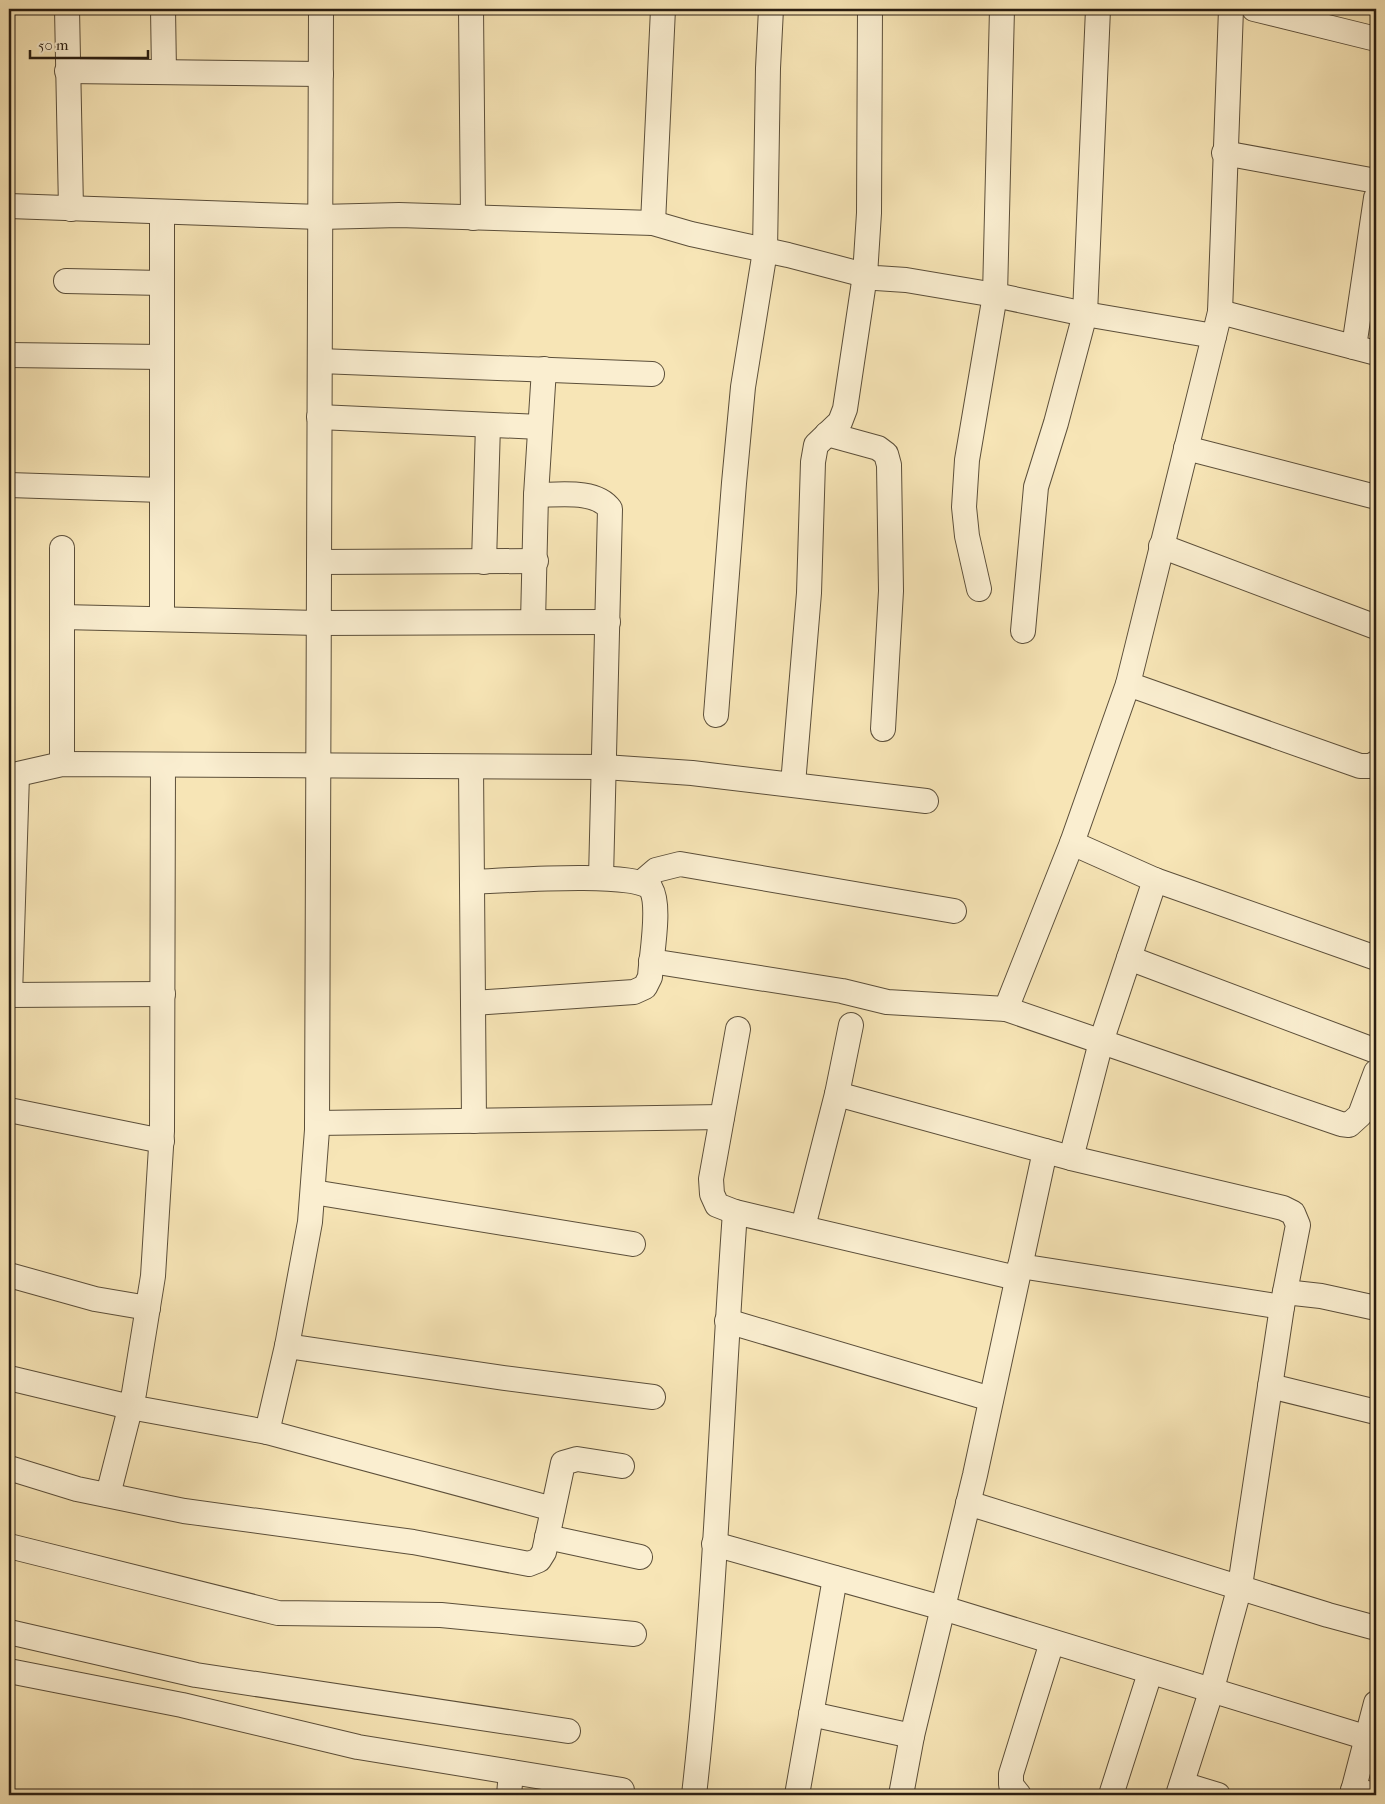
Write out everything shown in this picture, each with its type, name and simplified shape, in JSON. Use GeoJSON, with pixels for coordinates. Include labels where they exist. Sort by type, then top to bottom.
{"type":"FeatureCollection","features":[{"type":"Feature","properties":{"kind":"street"},"geometry":{"type":"LineString","coordinates":[[67,9],[67,72],[72,209]]}},
{"type":"Feature","properties":{"kind":"street"},"geometry":{"type":"LineString","coordinates":[[163,9],[164,72]]}},
{"type":"Feature","properties":{"kind":"street"},"geometry":{"type":"LineString","coordinates":[[267,1432],[287,1346],[310,1222],[317,1122],[321,9]]}},
{"type":"Feature","properties":{"kind":"street"},"geometry":{"type":"LineString","coordinates":[[472,9],[473,218]]}},
{"type":"Feature","properties":{"kind":"street"},"geometry":{"type":"LineString","coordinates":[[653,223],[663,9]]}},
{"type":"Feature","properties":{"kind":"street"},"geometry":{"type":"LineString","coordinates":[[716,715],[743,387],[765,250],[767,96],[771,9]]}},
{"type":"Feature","properties":{"kind":"street"},"geometry":{"type":"LineString","coordinates":[[793,784],[809,593],[813,462],[816,445],[840,422],[845,409],[865,275],[868,213],[870,9]]}},
{"type":"Feature","properties":{"kind":"street"},"geometry":{"type":"LineString","coordinates":[[979,589],[967,536],[964,507],[967,460],[995,294],[1002,9]]}},
{"type":"Feature","properties":{"kind":"street"},"geometry":{"type":"LineString","coordinates":[[1023,631],[1036,487],[1056,423],[1085,314],[1098,9]]}},
{"type":"Feature","properties":{"kind":"street"},"geometry":{"type":"LineString","coordinates":[[1006,1009],[1072,843],[1128,684],[1220,312],[1224,153],[1231,9]]}},
{"type":"Feature","properties":{"kind":"street"},"geometry":{"type":"LineString","coordinates":[[1268,10],[1376,39]]}},
{"type":"Feature","properties":{"kind":"street"},"geometry":{"type":"LineString","coordinates":[[67,72],[321,74]]}},
{"type":"Feature","properties":{"kind":"street"},"geometry":{"type":"LineString","coordinates":[[1224,153],[1376,181]]}},
{"type":"Feature","properties":{"kind":"street"},"geometry":{"type":"LineString","coordinates":[[1220,312],[1365,350],[1376,198]]}},
{"type":"Feature","properties":{"kind":"street"},"geometry":{"type":"LineString","coordinates":[[9,206],[320,217],[399,215],[653,223],[691,234],[865,275],[995,294],[1085,314],[1214,336]]}},
{"type":"Feature","properties":{"kind":"street"},"geometry":{"type":"LineString","coordinates":[[162,212],[162,618]]}},
{"type":"Feature","properties":{"kind":"street"},"geometry":{"type":"LineString","coordinates":[[66,281],[162,283]]}},
{"type":"Feature","properties":{"kind":"street"},"geometry":{"type":"LineString","coordinates":[[9,355],[162,357]]}},
{"type":"Feature","properties":{"kind":"street"},"geometry":{"type":"LineString","coordinates":[[320,361],[652,374]]}},
{"type":"Feature","properties":{"kind":"street"},"geometry":{"type":"LineString","coordinates":[[533,622],[536,561],[536,495],[544,369]]}},
{"type":"Feature","properties":{"kind":"street"},"geometry":{"type":"LineString","coordinates":[[319,417],[540,427]]}},
{"type":"Feature","properties":{"kind":"street"},"geometry":{"type":"LineString","coordinates":[[484,562],[488,425]]}},
{"type":"Feature","properties":{"kind":"street"},"geometry":{"type":"LineString","coordinates":[[827,434],[878,448],[886,454],[889,465],[891,591],[883,730]]}},
{"type":"Feature","properties":{"kind":"street"},"geometry":{"type":"LineString","coordinates":[[1186,448],[1376,497]]}},
{"type":"Feature","properties":{"kind":"street"},"geometry":{"type":"LineString","coordinates":[[9,485],[162,490]]}},
{"type":"Feature","properties":{"kind":"street"},"geometry":{"type":"LineString","coordinates":[[536,495],[594,497],[604,501],[610,509],[602,878]]}},
{"type":"Feature","properties":{"kind":"street"},"geometry":{"type":"LineString","coordinates":[[1161,546],[1376,627]]}},
{"type":"Feature","properties":{"kind":"street"},"geometry":{"type":"LineString","coordinates":[[62,548],[62,764]]}},
{"type":"Feature","properties":{"kind":"street"},"geometry":{"type":"LineString","coordinates":[[319,562],[536,561]]}},
{"type":"Feature","properties":{"kind":"street"},"geometry":{"type":"LineString","coordinates":[[62,617],[318,623],[608,622]]}},
{"type":"Feature","properties":{"kind":"street"},"geometry":{"type":"LineString","coordinates":[[1128,684],[1360,766],[1371,766],[1376,763]]}},
{"type":"Feature","properties":{"kind":"street"},"geometry":{"type":"LineString","coordinates":[[163,994],[9,995],[13,775],[62,764],[604,766],[793,784],[926,801]]}},
{"type":"Feature","properties":{"kind":"street"},"geometry":{"type":"LineString","coordinates":[[108,1495],[130,1407],[153,1276],[162,1140],[163,765]]}},
{"type":"Feature","properties":{"kind":"street"},"geometry":{"type":"LineString","coordinates":[[471,767],[474,1121]]}},
{"type":"Feature","properties":{"kind":"street"},"geometry":{"type":"LineString","coordinates":[[1072,843],[1155,880],[1376,958]]}},
{"type":"Feature","properties":{"kind":"street"},"geometry":{"type":"LineString","coordinates":[[642,882],[656,870],[680,864],[954,911]]}},
{"type":"Feature","properties":{"kind":"street"},"geometry":{"type":"LineString","coordinates":[[472,882],[602,878],[642,882],[650,888],[655,902],[650,977],[645,987],[634,992],[474,1004]]}},
{"type":"Feature","properties":{"kind":"street"},"geometry":{"type":"LineString","coordinates":[[1070,1158],[1101,1042],[1155,880]]}},
{"type":"Feature","properties":{"kind":"street"},"geometry":{"type":"LineString","coordinates":[[1129,958],[1376,1051]]}},
{"type":"Feature","properties":{"kind":"street"},"geometry":{"type":"LineString","coordinates":[[651,961],[842,991],[887,1002],[1006,1009],[1341,1124],[1349,1125],[1356,1121],[1376,1072]]}},
{"type":"Feature","properties":{"kind":"street"},"geometry":{"type":"LineString","coordinates":[[803,1227],[837,1094],[851,1025]]}},
{"type":"Feature","properties":{"kind":"street"},"geometry":{"type":"LineString","coordinates":[[738,1028],[711,1179],[712,1194],[717,1206],[735,1212],[803,1227],[1018,1272],[1283,1300],[1321,1296],[1376,1308]]}},
{"type":"Feature","properties":{"kind":"street"},"geometry":{"type":"LineString","coordinates":[[837,1094],[1070,1158],[1283,1208],[1293,1213],[1298,1225],[1283,1300],[1240,1586],[1211,1692],[1180,1790],[1218,1795]]}},
{"type":"Feature","properties":{"kind":"street"},"geometry":{"type":"LineString","coordinates":[[9,1110],[162,1140]]}},
{"type":"Feature","properties":{"kind":"street"},"geometry":{"type":"LineString","coordinates":[[317,1122],[722,1117]]}},
{"type":"Feature","properties":{"kind":"street"},"geometry":{"type":"LineString","coordinates":[[901,1795],[912,1736],[968,1503],[1045,1151]]}},
{"type":"Feature","properties":{"kind":"street"},"geometry":{"type":"LineString","coordinates":[[313,1192],[633,1244]]}},
{"type":"Feature","properties":{"kind":"street"},"geometry":{"type":"LineString","coordinates":[[694,1795],[701,1734],[735,1212]]}},
{"type":"Feature","properties":{"kind":"street"},"geometry":{"type":"LineString","coordinates":[[9,1275],[95,1299],[148,1308]]}},
{"type":"Feature","properties":{"kind":"street"},"geometry":{"type":"LineString","coordinates":[[727,1321],[991,1399]]}},
{"type":"Feature","properties":{"kind":"street"},"geometry":{"type":"LineString","coordinates":[[287,1346],[653,1397]]}},
{"type":"Feature","properties":{"kind":"street"},"geometry":{"type":"LineString","coordinates":[[9,1378],[130,1407],[267,1432],[552,1509]]}},
{"type":"Feature","properties":{"kind":"street"},"geometry":{"type":"LineString","coordinates":[[1270,1386],[1376,1412]]}},
{"type":"Feature","properties":{"kind":"street"},"geometry":{"type":"LineString","coordinates":[[9,1468],[77,1489],[184,1511],[414,1542],[529,1564],[539,1560],[544,1552],[563,1463],[568,1460],[577,1459],[622,1466]]}},
{"type":"Feature","properties":{"kind":"street"},"geometry":{"type":"LineString","coordinates":[[968,1503],[1240,1586],[1328,1615],[1376,1628]]}},
{"type":"Feature","properties":{"kind":"street"},"geometry":{"type":"LineString","coordinates":[[547,1537],[640,1557]]}},
{"type":"Feature","properties":{"kind":"street"},"geometry":{"type":"LineString","coordinates":[[714,1544],[943,1608],[1211,1692],[1368,1738]]}},
{"type":"Feature","properties":{"kind":"street"},"geometry":{"type":"LineString","coordinates":[[9,1546],[278,1613],[441,1615],[634,1634]]}},
{"type":"Feature","properties":{"kind":"street"},"geometry":{"type":"LineString","coordinates":[[797,1795],[835,1578]]}},
{"type":"Feature","properties":{"kind":"street"},"geometry":{"type":"LineString","coordinates":[[9,1632],[196,1675],[568,1730]]}},
{"type":"Feature","properties":{"kind":"street"},"geometry":{"type":"LineString","coordinates":[[1019,1795],[1011,1785],[1011,1774],[1052,1642]]}},
{"type":"Feature","properties":{"kind":"street"},"geometry":{"type":"LineString","coordinates":[[9,1671],[182,1705],[510,1784],[622,1790]]}},
{"type":"Feature","properties":{"kind":"street"},"geometry":{"type":"LineString","coordinates":[[1111,1795],[1150,1673]]}},
{"type":"Feature","properties":{"kind":"street"},"geometry":{"type":"LineString","coordinates":[[1376,1703],[1353,1792],[1376,1795]]}},
{"type":"Feature","properties":{"kind":"street"},"geometry":{"type":"LineString","coordinates":[[811,1714],[912,1736]]}}]}
